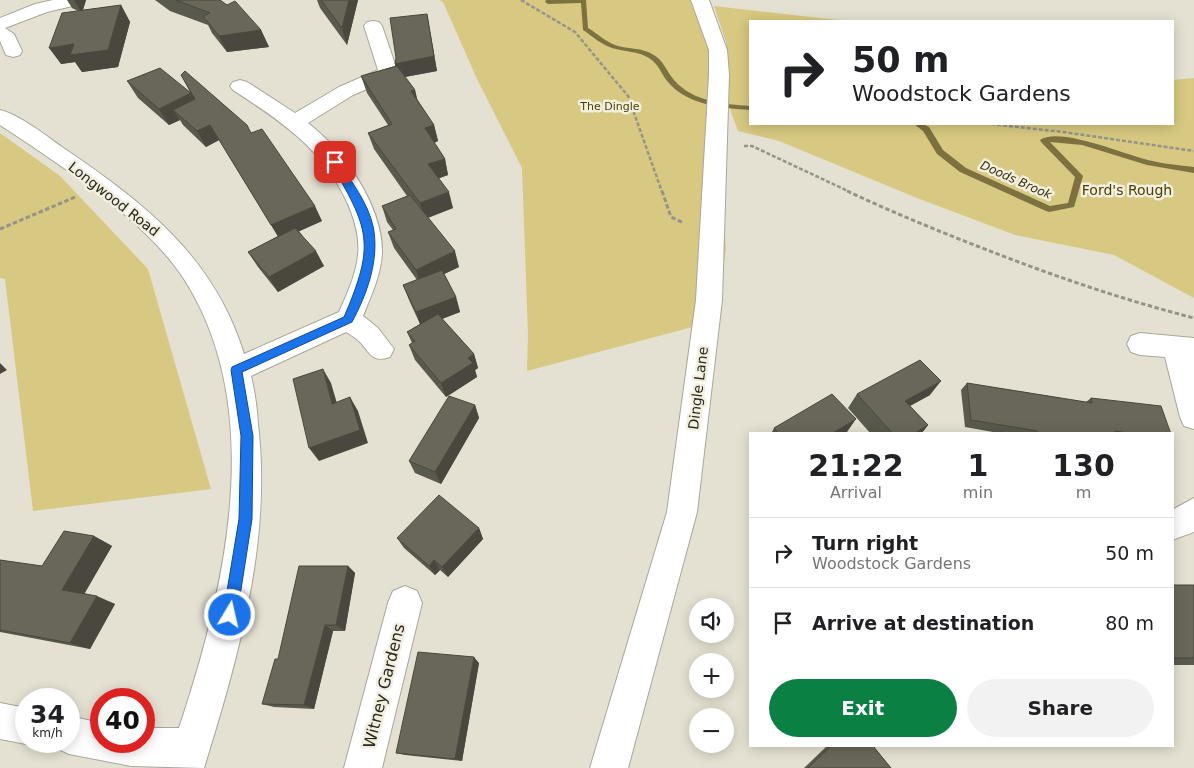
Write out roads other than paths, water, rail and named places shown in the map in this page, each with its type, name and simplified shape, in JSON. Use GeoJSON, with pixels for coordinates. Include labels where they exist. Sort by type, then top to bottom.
{"type":"FeatureCollection","features":[{"type":"Feature","properties":{"kind":"street"},"geometry":{"type":"LineString","coordinates":[[0,24],[41,8],[76,0]]}},
{"type":"Feature","properties":{"kind":"street","name":"Dingle Lane"},"geometry":{"type":"LineString","coordinates":[[609,768],[682,512],[709,300],[711,232],[719,113],[718,50],[700,0]]}},
{"type":"Feature","properties":{"kind":"street"},"geometry":{"type":"LineString","coordinates":[[294,122],[346,91],[388,73],[373,26]]}},
{"type":"Feature","properties":{"kind":"street"},"geometry":{"type":"LineString","coordinates":[[0,32],[8,38],[14,52]]}},
{"type":"Feature","properties":{"kind":"street"},"geometry":{"type":"LineString","coordinates":[[236,370],[349,319],[363,284],[370,253],[368,225],[358,201],[335,162],[314,138],[294,122],[240,86]]}},
{"type":"Feature","properties":{"kind":"street","name":"Longwood Road"},"geometry":{"type":"LineString","coordinates":[[0,116],[101,186],[160,234],[193,273],[219,317],[236,370],[247,436],[246,519],[230,615],[189,758]]}},
{"type":"Feature","properties":{"kind":"street"},"geometry":{"type":"LineString","coordinates":[[349,319],[381,349]]}},
{"type":"Feature","properties":{"kind":"street"},"geometry":{"type":"LineString","coordinates":[[1140,344],[1185,347],[1194,417]]}},
{"type":"Feature","properties":{"kind":"street"},"geometry":{"type":"LineString","coordinates":[[1174,524],[1184,521],[1194,513]]}},
{"type":"Feature","properties":{"kind":"street","name":"Witney Gardens"},"geometry":{"type":"LineString","coordinates":[[363,768],[405,603]]}},
{"type":"Feature","properties":{"kind":"street"},"geometry":{"type":"LineString","coordinates":[[0,721],[15,724]]}},
{"type":"Feature","properties":{"kind":"street"},"geometry":{"type":"LineString","coordinates":[[80,737],[189,758]]}},
{"type":"Feature","properties":{"kind":"waterway"},"geometry":{"type":"LineString","coordinates":[[549,0],[548,2],[584,1],[585,29],[615,47],[641,52],[654,58],[671,81],[687,94],[708,102],[749,108]]}},
{"type":"Feature","properties":{"kind":"waterway","name":"Doods Brook"},"geometry":{"type":"LineString","coordinates":[[920,125],[926,129],[940,152],[963,170],[1049,209],[1071,205],[1079,176],[1044,140],[1057,139],[1082,142],[1147,163],[1194,170]]}},
{"type":"Feature","properties":{"kind":"park label","name":"The Dingle"},"geometry":{"type":"Point","coordinates":[610,106]}},
{"type":"Feature","properties":{"kind":"park label","name":"Ford's Rough"},"geometry":{"type":"Point","coordinates":[1127,190]}}]}
